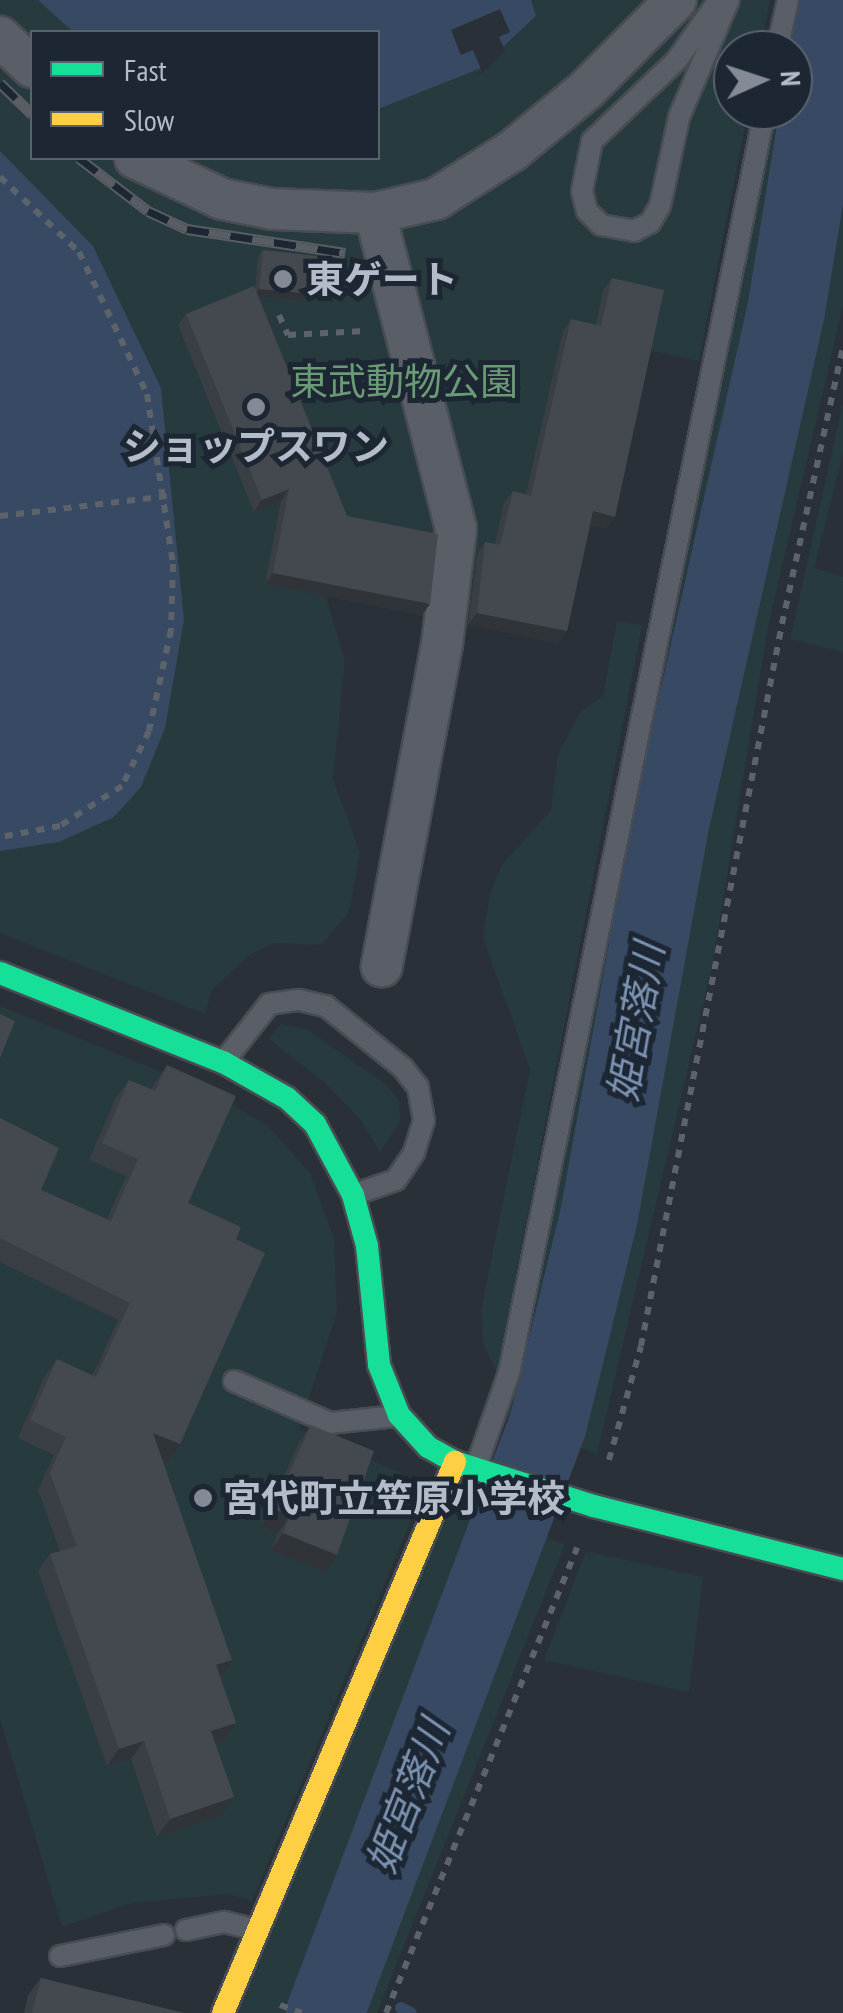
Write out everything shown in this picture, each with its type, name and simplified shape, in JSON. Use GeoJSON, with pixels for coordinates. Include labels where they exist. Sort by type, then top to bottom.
{"type":"FeatureCollection","features":[{"type":"Feature","properties":{"kind":"street"},"geometry":{"type":"LineString","coordinates":[[139,160],[222,200],[375,212],[436,199],[512,151],[651,32],[676,0]]}},
{"type":"Feature","properties":{"kind":"street"},"geometry":{"type":"LineString","coordinates":[[0,36],[30,64]]}},
{"type":"Feature","properties":{"kind":"street"},"geometry":{"type":"LineString","coordinates":[[375,212],[456,529],[442,644],[382,966]]}},
{"type":"Feature","properties":{"kind":"street"},"geometry":{"type":"LineString","coordinates":[[0,973],[223,1062],[287,1098],[314,1124],[353,1195],[367,1246],[379,1366],[399,1415],[428,1447],[476,1469],[594,1506],[843,1569]]}},
{"type":"Feature","properties":{"kind":"street"},"geometry":{"type":"LineString","coordinates":[[223,2013],[255,1929],[476,1469]]}},
{"type":"Feature","properties":{"kind":"lane"},"geometry":{"type":"LineString","coordinates":[[719,0],[677,60],[592,141],[582,191],[587,211],[601,225],[634,231],[650,223],[660,206],[680,118],[729,0]]}},
{"type":"Feature","properties":{"kind":"lane"},"geometry":{"type":"LineString","coordinates":[[781,30],[788,0]]}},
{"type":"Feature","properties":{"kind":"lane"},"geometry":{"type":"LineString","coordinates":[[476,1469],[509,1373],[761,130]]}},
{"type":"Feature","properties":{"kind":"lane"},"geometry":{"type":"LineString","coordinates":[[223,1062],[269,1004],[299,1000],[326,1006],[403,1068],[418,1087],[424,1120],[414,1153],[396,1180],[353,1195]]}},
{"type":"Feature","properties":{"kind":"lane"},"geometry":{"type":"LineString","coordinates":[[234,1380],[330,1423],[356,1425],[399,1415]]}},
{"type":"Feature","properties":{"kind":"lane"},"geometry":{"type":"LineString","coordinates":[[186,1930],[224,1922],[255,1929]]}},
{"type":"Feature","properties":{"kind":"lane"},"geometry":{"type":"LineString","coordinates":[[60,1956],[164,1935]]}},
{"type":"Feature","properties":{"kind":"path"},"geometry":{"type":"LineString","coordinates":[[0,177],[79,252],[146,394],[167,496],[171,630],[149,731],[122,786],[60,826],[0,837]]}},
{"type":"Feature","properties":{"kind":"path"},"geometry":{"type":"LineString","coordinates":[[279,315],[288,335],[404,329]]}},
{"type":"Feature","properties":{"kind":"path"},"geometry":{"type":"LineString","coordinates":[[606,1473],[642,1346],[782,624],[843,346]]}},
{"type":"Feature","properties":{"kind":"path"},"geometry":{"type":"LineString","coordinates":[[0,516],[167,496]]}},
{"type":"Feature","properties":{"kind":"path"},"geometry":{"type":"LineString","coordinates":[[386,2013],[580,1541]]}},
{"type":"Feature","properties":{"kind":"green space","name":"東武動物公園"},"geometry":{"type":"Polygon","coordinates":[[[0,0],[770,0],[764,30],[713,30],[713,130],[744,130],[699,361],[648,350],[585,523],[558,643],[326,596],[345,661],[333,779],[360,853],[349,912],[321,945],[274,943],[251,954],[212,990],[205,1014],[0,933],[0,0]]]}},
{"type":"Feature","properties":{"kind":"green space"},"geometry":{"type":"Polygon","coordinates":[[[799,0],[819,0],[810,30],[792,30],[799,0]]]}},
{"type":"Feature","properties":{"kind":"green space"},"geometry":{"type":"Polygon","coordinates":[[[843,117],[843,306],[768,627],[712,966],[597,1454],[570,1444],[596,1351],[779,468],[843,117]]]}},
{"type":"Feature","properties":{"kind":"green space"},"geometry":{"type":"Polygon","coordinates":[[[771,130],[793,130],[771,275],[721,460],[580,1225],[529,1428],[505,1419],[771,130]]]}},
{"type":"Feature","properties":{"kind":"green space"},"geometry":{"type":"Polygon","coordinates":[[[843,402],[843,453],[814,568],[843,577],[843,652],[790,639],[843,402]]]}},
{"type":"Feature","properties":{"kind":"green space"},"geometry":{"type":"Polygon","coordinates":[[[617,621],[642,625],[497,1372],[484,1346],[481,1310],[530,1069],[483,938],[490,893],[501,866],[551,810],[558,754],[581,711],[603,696],[617,621]]]}},
{"type":"Feature","properties":{"kind":"green space","name":"宮代町立笠原小学校"},"geometry":{"type":"Polygon","coordinates":[[[0,1006],[208,1091],[267,1125],[310,1173],[334,1239],[337,1312],[299,1429],[401,1473],[410,1523],[252,1901],[229,1894],[131,1903],[62,1927],[0,1718],[0,1006]]]}},
{"type":"Feature","properties":{"kind":"green space"},"geometry":{"type":"Polygon","coordinates":[[[281,1024],[308,1030],[388,1086],[399,1102],[400,1122],[380,1152],[361,1120],[325,1083],[269,1039],[281,1024]]]}},
{"type":"Feature","properties":{"kind":"green space"},"geometry":{"type":"Polygon","coordinates":[[[470,1509],[495,1519],[299,2013],[238,2013],[448,1512],[470,1509]]]}},
{"type":"Feature","properties":{"kind":"green space"},"geometry":{"type":"Polygon","coordinates":[[[528,1531],[565,1544],[377,2013],[342,2013],[528,1531]]]}},
{"type":"Feature","properties":{"kind":"green space"},"geometry":{"type":"Polygon","coordinates":[[[586,1551],[703,1577],[689,1692],[544,1660],[586,1551]]]}},
{"type":"Feature","properties":{"kind":"water"},"geometry":{"type":"Polygon","coordinates":[[[38,0],[531,0],[536,16],[479,69],[380,108],[380,30],[71,30],[38,0]]]}},
{"type":"Feature","properties":{"kind":"water"},"geometry":{"type":"Polygon","coordinates":[[[0,151],[93,246],[161,388],[184,620],[165,728],[141,787],[114,817],[59,842],[0,851],[0,151]]]}},
{"type":"Feature","properties":{"kind":"pier"},"geometry":{"type":"Polygon","coordinates":[[[500,9],[510,32],[499,37],[505,51],[482,73],[473,77],[482,72],[473,50],[461,55],[451,30],[500,9]]]}},
{"type":"Feature","properties":{"kind":"building"},"geometry":{"type":"Polygon","coordinates":[[[263,250],[318,256],[314,294],[259,289],[263,250]]]}},
{"type":"Feature","properties":{"kind":"building"},"geometry":{"type":"Polygon","coordinates":[[[612,278],[664,290],[615,517],[593,511],[567,631],[477,613],[485,542],[500,545],[513,491],[531,496],[571,319],[601,326],[612,278]]]}},
{"type":"Feature","properties":{"kind":"building"},"geometry":{"type":"Polygon","coordinates":[[[254,286],[347,516],[438,534],[430,604],[273,573],[289,489],[262,500],[186,314],[254,286]]]}},
{"type":"Feature","properties":{"kind":"building"},"geometry":{"type":"Polygon","coordinates":[[[0,1014],[15,1021],[0,1058],[0,1014]]]}},
{"type":"Feature","properties":{"kind":"building"},"geometry":{"type":"Polygon","coordinates":[[[167,1065],[236,1096],[188,1203],[241,1227],[236,1239],[265,1253],[180,1444],[153,1433],[232,1660],[216,1665],[236,1723],[211,1731],[234,1797],[170,1819],[144,1741],[119,1749],[50,1554],[77,1546],[50,1473],[66,1437],[30,1420],[57,1359],[96,1377],[130,1303],[0,1238],[0,1118],[59,1148],[41,1190],[111,1221],[138,1159],[102,1143],[129,1080],[155,1091],[167,1065]]]}},
{"type":"Feature","properties":{"kind":"building"},"geometry":{"type":"Polygon","coordinates":[[[311,1425],[374,1451],[337,1555],[283,1533],[290,1515],[273,1509],[311,1425]]]}},
{"type":"Feature","properties":{"kind":"building"},"geometry":{"type":"Polygon","coordinates":[[[41,1978],[184,2013],[32,2013],[41,1978]]]}},
{"type":"Feature","properties":{"kind":"waterway","name":"姫宮落川"},"geometry":{"type":"LineString","coordinates":[[325,2013],[548,1424],[599,1216],[672,816],[786,311],[837,0]]}},
{"type":"Feature","properties":{"kind":"waterway"},"geometry":{"type":"LineString","coordinates":[[401,2008],[411,2013]]}},
{"type":"Feature","properties":{"kind":"railway"},"geometry":{"type":"LineString","coordinates":[[0,83],[30,112]]}},
{"type":"Feature","properties":{"kind":"railway"},"geometry":{"type":"LineString","coordinates":[[82,160],[148,211],[187,229],[345,253]]}},
{"type":"Feature","properties":{"kind":"traffic: fast"},"geometry":{"type":"LineString","coordinates":[[0,973],[223,1062],[287,1098],[315,1124],[353,1195],[367,1246],[379,1365],[399,1415],[428,1447],[455,1462],[594,1506],[843,1569]]}},
{"type":"Feature","properties":{"kind":"traffic: slow"},"geometry":{"type":"LineString","coordinates":[[223,2013],[455,1462]]}},
{"type":"Feature","properties":{"kind":"place","name":"東ゲート"},"geometry":{"type":"Point","coordinates":[283,279]}},
{"type":"Feature","properties":{"kind":"place","name":"ショップスワン"},"geometry":{"type":"Point","coordinates":[256,407]}},
{"type":"Feature","properties":{"kind":"place","name":"宮代町立笠原小学校"},"geometry":{"type":"Point","coordinates":[203,1498]}}]}
